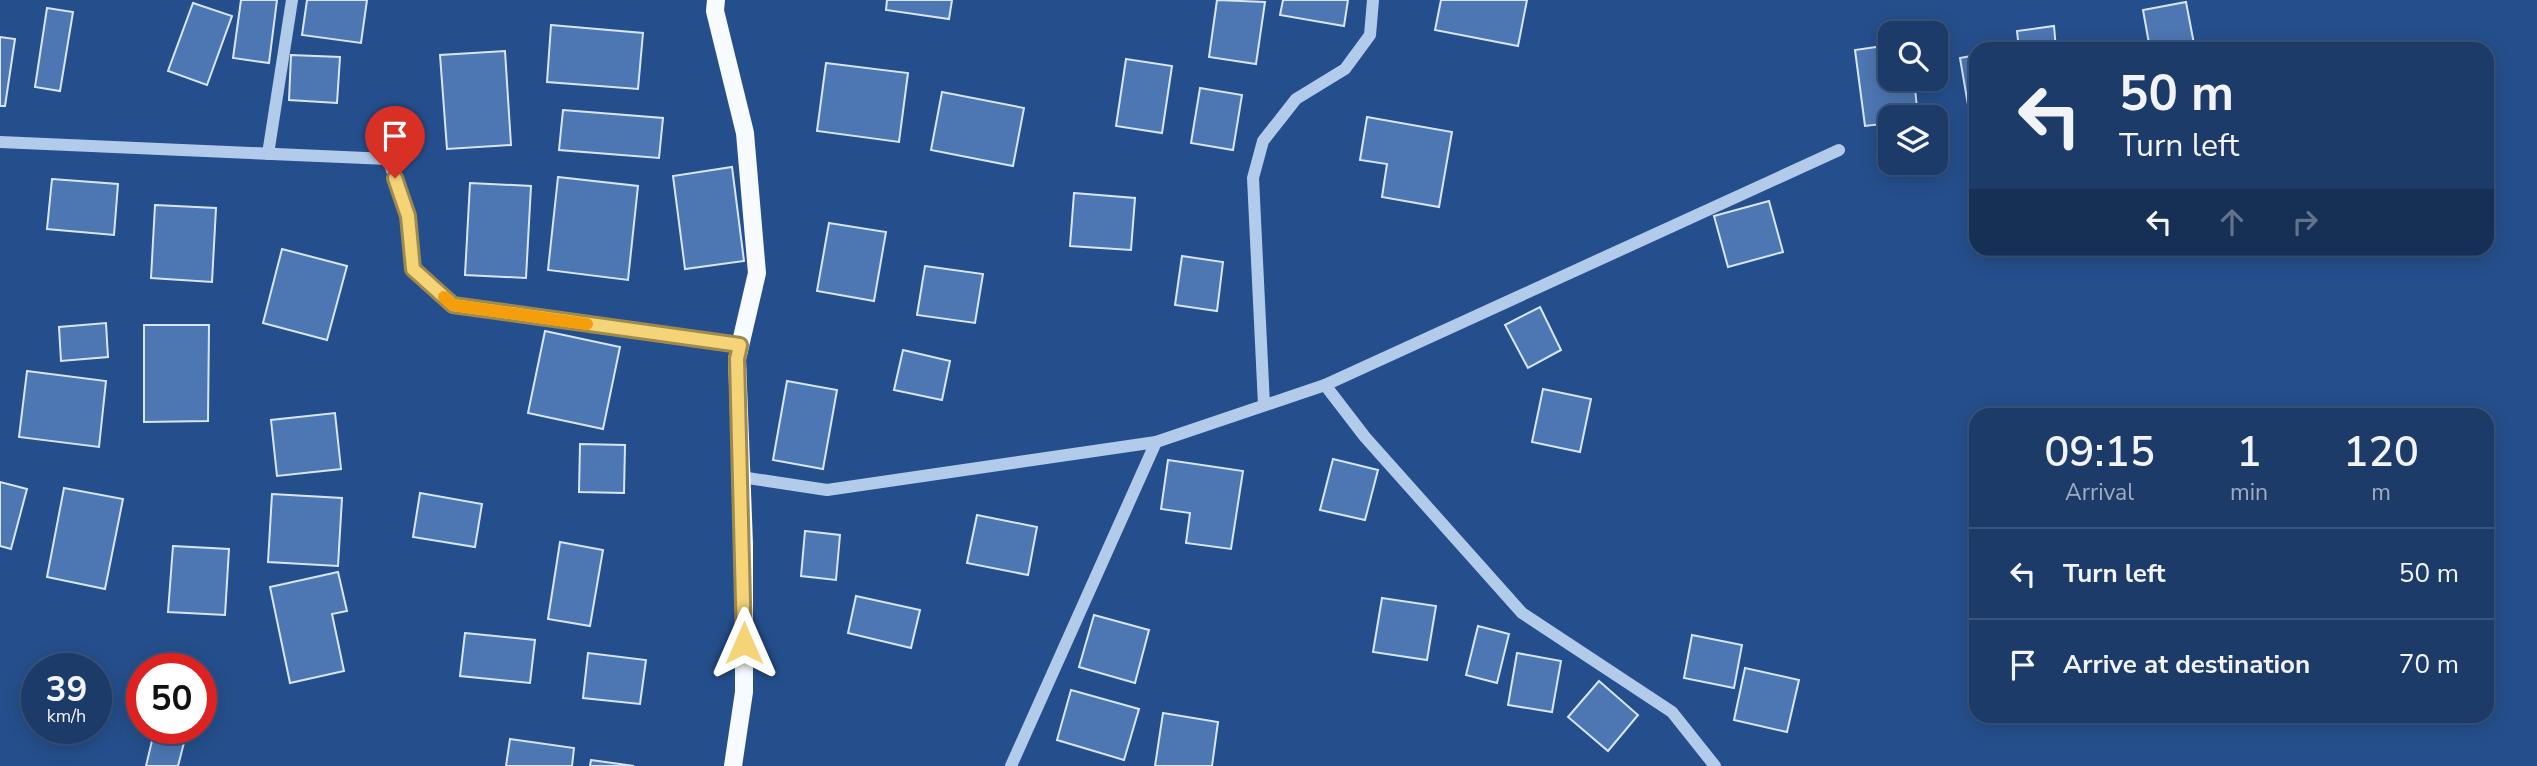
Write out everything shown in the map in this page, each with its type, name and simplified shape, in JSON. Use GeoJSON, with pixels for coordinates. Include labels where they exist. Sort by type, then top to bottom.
{"type":"FeatureCollection","features":[{"type":"Feature","properties":{"kind":"main road"},"geometry":{"type":"LineString","coordinates":[[716,0],[715,11],[745,133],[757,273],[737,359],[744,692],[733,766]]}},
{"type":"Feature","properties":{"kind":"street"},"geometry":{"type":"LineString","coordinates":[[268,154],[292,0]]}},
{"type":"Feature","properties":{"kind":"street"},"geometry":{"type":"LineString","coordinates":[[1264,405],[1254,178],[1263,141],[1296,99],[1345,69],[1370,35],[1373,0]]}},
{"type":"Feature","properties":{"kind":"street"},"geometry":{"type":"LineString","coordinates":[[0,142],[388,159],[408,216],[413,269],[453,305],[740,345]]}},
{"type":"Feature","properties":{"kind":"street"},"geometry":{"type":"LineString","coordinates":[[741,477],[827,490],[1156,442],[1325,385],[1839,150]]}},
{"type":"Feature","properties":{"kind":"street"},"geometry":{"type":"LineString","coordinates":[[1325,385],[1365,437],[1522,614],[1672,712],[1715,766]]}},
{"type":"Feature","properties":{"kind":"street"},"geometry":{"type":"LineString","coordinates":[[1011,766],[1156,442]]}},
{"type":"Feature","properties":{"kind":"building"},"geometry":{"type":"Polygon","coordinates":[[[241,0],[277,0],[269,63],[233,58],[241,0]]]}},
{"type":"Feature","properties":{"kind":"building"},"geometry":{"type":"Polygon","coordinates":[[[307,0],[367,0],[361,43],[302,35],[307,0]]]}},
{"type":"Feature","properties":{"kind":"building"},"geometry":{"type":"Polygon","coordinates":[[[887,0],[952,0],[949,19],[886,10],[887,0]]]}},
{"type":"Feature","properties":{"kind":"building"},"geometry":{"type":"Polygon","coordinates":[[[1217,0],[1265,2],[1256,64],[1209,57],[1217,0]]]}},
{"type":"Feature","properties":{"kind":"building"},"geometry":{"type":"Polygon","coordinates":[[[1283,0],[1348,0],[1344,26],[1280,15],[1283,0]]]}},
{"type":"Feature","properties":{"kind":"building"},"geometry":{"type":"Polygon","coordinates":[[[1441,0],[1527,0],[1518,46],[1435,30],[1441,0]]]}},
{"type":"Feature","properties":{"kind":"building"},"geometry":{"type":"Polygon","coordinates":[[[2186,2],[2194,42],[2149,42],[2143,10],[2186,2]]]}},
{"type":"Feature","properties":{"kind":"building"},"geometry":{"type":"Polygon","coordinates":[[[193,3],[232,16],[207,85],[168,71],[193,3]]]}},
{"type":"Feature","properties":{"kind":"building"},"geometry":{"type":"Polygon","coordinates":[[[47,8],[73,12],[60,91],[35,87],[47,8]]]}},
{"type":"Feature","properties":{"kind":"building"},"geometry":{"type":"Polygon","coordinates":[[[551,25],[643,33],[638,89],[547,82],[551,25]]]}},
{"type":"Feature","properties":{"kind":"building"},"geometry":{"type":"Polygon","coordinates":[[[2054,26],[2055,42],[2018,42],[2017,31],[2054,26]]]}},
{"type":"Feature","properties":{"kind":"building"},"geometry":{"type":"Polygon","coordinates":[[[0,37],[15,39],[5,106],[0,106],[0,37]]]}},
{"type":"Feature","properties":{"kind":"building"},"geometry":{"type":"Polygon","coordinates":[[[1878,47],[1878,91],[1915,91],[1917,105],[1878,105],[1878,124],[1865,126],[1855,50],[1878,47]]]}},
{"type":"Feature","properties":{"kind":"building"},"geometry":{"type":"Polygon","coordinates":[[[505,51],[511,145],[447,149],[440,55],[505,51]]]}},
{"type":"Feature","properties":{"kind":"building"},"geometry":{"type":"Polygon","coordinates":[[[291,55],[340,57],[337,103],[289,100],[291,55]]]}},
{"type":"Feature","properties":{"kind":"building"},"geometry":{"type":"Polygon","coordinates":[[[1969,56],[1969,105],[1968,105],[1960,58],[1969,56]]]}},
{"type":"Feature","properties":{"kind":"building"},"geometry":{"type":"Polygon","coordinates":[[[1126,59],[1172,66],[1162,133],[1116,126],[1126,59]]]}},
{"type":"Feature","properties":{"kind":"building"},"geometry":{"type":"Polygon","coordinates":[[[826,63],[908,73],[899,142],[817,131],[826,63]]]}},
{"type":"Feature","properties":{"kind":"building"},"geometry":{"type":"Polygon","coordinates":[[[1200,88],[1242,95],[1233,150],[1191,143],[1200,88]]]}},
{"type":"Feature","properties":{"kind":"building"},"geometry":{"type":"Polygon","coordinates":[[[942,92],[1024,108],[1013,166],[931,150],[942,92]]]}},
{"type":"Feature","properties":{"kind":"building"},"geometry":{"type":"Polygon","coordinates":[[[563,110],[663,118],[659,158],[559,150],[563,110]]]}},
{"type":"Feature","properties":{"kind":"building"},"geometry":{"type":"Polygon","coordinates":[[[1367,117],[1452,132],[1439,207],[1382,197],[1387,164],[1360,160],[1367,117]]]}},
{"type":"Feature","properties":{"kind":"building"},"geometry":{"type":"Polygon","coordinates":[[[732,167],[744,261],[685,269],[673,176],[732,167]]]}},
{"type":"Feature","properties":{"kind":"building"},"geometry":{"type":"Polygon","coordinates":[[[558,177],[638,186],[628,280],[548,270],[558,177]]]}},
{"type":"Feature","properties":{"kind":"building"},"geometry":{"type":"Polygon","coordinates":[[[52,179],[118,184],[114,235],[47,229],[52,179]]]}},
{"type":"Feature","properties":{"kind":"building"},"geometry":{"type":"Polygon","coordinates":[[[470,183],[531,186],[526,278],[465,275],[470,183]]]}},
{"type":"Feature","properties":{"kind":"building"},"geometry":{"type":"Polygon","coordinates":[[[1074,193],[1135,198],[1131,250],[1070,246],[1074,193]]]}},
{"type":"Feature","properties":{"kind":"building"},"geometry":{"type":"Polygon","coordinates":[[[1769,201],[1783,252],[1728,267],[1714,216],[1769,201]]]}},
{"type":"Feature","properties":{"kind":"building"},"geometry":{"type":"Polygon","coordinates":[[[155,205],[216,208],[212,282],[151,278],[155,205]]]}},
{"type":"Feature","properties":{"kind":"building"},"geometry":{"type":"Polygon","coordinates":[[[829,223],[886,232],[874,301],[817,291],[829,223]]]}},
{"type":"Feature","properties":{"kind":"building"},"geometry":{"type":"Polygon","coordinates":[[[282,249],[347,266],[327,340],[263,323],[282,249]]]}},
{"type":"Feature","properties":{"kind":"building"},"geometry":{"type":"Polygon","coordinates":[[[1182,256],[1223,262],[1217,311],[1175,305],[1182,256]]]}},
{"type":"Feature","properties":{"kind":"building"},"geometry":{"type":"Polygon","coordinates":[[[925,266],[983,274],[975,323],[917,315],[925,266]]]}},
{"type":"Feature","properties":{"kind":"building"},"geometry":{"type":"Polygon","coordinates":[[[1540,307],[1561,350],[1528,368],[1505,325],[1540,307]]]}},
{"type":"Feature","properties":{"kind":"building"},"geometry":{"type":"Polygon","coordinates":[[[106,323],[108,357],[61,361],[59,327],[106,323]]]}},
{"type":"Feature","properties":{"kind":"building"},"geometry":{"type":"Polygon","coordinates":[[[144,325],[209,325],[208,421],[144,422],[144,325]]]}},
{"type":"Feature","properties":{"kind":"building"},"geometry":{"type":"Polygon","coordinates":[[[545,331],[620,347],[603,429],[528,413],[545,331]]]}},
{"type":"Feature","properties":{"kind":"building"},"geometry":{"type":"Polygon","coordinates":[[[903,350],[950,361],[942,400],[894,390],[903,350]]]}},
{"type":"Feature","properties":{"kind":"building"},"geometry":{"type":"Polygon","coordinates":[[[27,371],[106,381],[99,447],[19,437],[27,371]]]}},
{"type":"Feature","properties":{"kind":"building"},"geometry":{"type":"Polygon","coordinates":[[[787,381],[837,390],[823,469],[773,460],[787,381]]]}},
{"type":"Feature","properties":{"kind":"building"},"geometry":{"type":"Polygon","coordinates":[[[1543,389],[1591,399],[1580,452],[1532,442],[1543,389]]]}},
{"type":"Feature","properties":{"kind":"building"},"geometry":{"type":"Polygon","coordinates":[[[335,413],[341,469],[277,476],[271,420],[335,413]]]}},
{"type":"Feature","properties":{"kind":"building"},"geometry":{"type":"Polygon","coordinates":[[[580,444],[625,445],[624,493],[579,492],[580,444]]]}},
{"type":"Feature","properties":{"kind":"building"},"geometry":{"type":"Polygon","coordinates":[[[1333,459],[1378,470],[1365,520],[1320,510],[1333,459]]]}},
{"type":"Feature","properties":{"kind":"building"},"geometry":{"type":"Polygon","coordinates":[[[1168,460],[1243,471],[1231,549],[1186,543],[1190,513],[1161,509],[1168,460]]]}},
{"type":"Feature","properties":{"kind":"building"},"geometry":{"type":"Polygon","coordinates":[[[0,482],[27,489],[11,549],[0,546],[0,482]]]}},
{"type":"Feature","properties":{"kind":"building"},"geometry":{"type":"Polygon","coordinates":[[[64,488],[123,499],[105,589],[47,577],[64,488]]]}},
{"type":"Feature","properties":{"kind":"building"},"geometry":{"type":"Polygon","coordinates":[[[420,493],[482,504],[475,547],[413,537],[420,493]]]}},
{"type":"Feature","properties":{"kind":"building"},"geometry":{"type":"Polygon","coordinates":[[[272,494],[342,498],[338,566],[268,562],[272,494]]]}},
{"type":"Feature","properties":{"kind":"building"},"geometry":{"type":"Polygon","coordinates":[[[977,515],[1037,527],[1028,575],[967,563],[977,515]]]}},
{"type":"Feature","properties":{"kind":"building"},"geometry":{"type":"Polygon","coordinates":[[[805,531],[840,535],[836,580],[801,576],[805,531]]]}},
{"type":"Feature","properties":{"kind":"building"},"geometry":{"type":"Polygon","coordinates":[[[560,542],[603,550],[590,626],[548,619],[560,542]]]}},
{"type":"Feature","properties":{"kind":"building"},"geometry":{"type":"Polygon","coordinates":[[[173,546],[229,549],[225,615],[168,612],[173,546]]]}},
{"type":"Feature","properties":{"kind":"building"},"geometry":{"type":"Polygon","coordinates":[[[338,572],[347,611],[332,614],[344,671],[290,683],[270,587],[338,572]]]}},
{"type":"Feature","properties":{"kind":"building"},"geometry":{"type":"Polygon","coordinates":[[[856,596],[920,610],[911,648],[848,633],[856,596]]]}},
{"type":"Feature","properties":{"kind":"building"},"geometry":{"type":"Polygon","coordinates":[[[1382,598],[1436,606],[1427,660],[1373,652],[1382,598]]]}},
{"type":"Feature","properties":{"kind":"building"},"geometry":{"type":"Polygon","coordinates":[[[1094,615],[1149,630],[1135,683],[1079,667],[1094,615]]]}},
{"type":"Feature","properties":{"kind":"building"},"geometry":{"type":"Polygon","coordinates":[[[1478,626],[1509,634],[1497,683],[1466,675],[1478,626]]]}},
{"type":"Feature","properties":{"kind":"building"},"geometry":{"type":"Polygon","coordinates":[[[465,633],[535,640],[530,683],[460,676],[465,633]]]}},
{"type":"Feature","properties":{"kind":"building"},"geometry":{"type":"Polygon","coordinates":[[[1692,635],[1742,645],[1734,688],[1684,678],[1692,635]]]}},
{"type":"Feature","properties":{"kind":"building"},"geometry":{"type":"Polygon","coordinates":[[[588,653],[646,660],[640,704],[583,698],[588,653]]]}},
{"type":"Feature","properties":{"kind":"building"},"geometry":{"type":"Polygon","coordinates":[[[1517,653],[1561,661],[1552,712],[1508,705],[1517,653]]]}},
{"type":"Feature","properties":{"kind":"building"},"geometry":{"type":"Polygon","coordinates":[[[1745,668],[1799,680],[1787,732],[1734,720],[1745,668]]]}},
{"type":"Feature","properties":{"kind":"building"},"geometry":{"type":"Polygon","coordinates":[[[1599,681],[1638,715],[1608,751],[1568,717],[1599,681]]]}},
{"type":"Feature","properties":{"kind":"building"},"geometry":{"type":"Polygon","coordinates":[[[1071,690],[1139,709],[1124,760],[1057,740],[1071,690]]]}},
{"type":"Feature","properties":{"kind":"building"},"geometry":{"type":"Polygon","coordinates":[[[1163,713],[1218,722],[1212,766],[1155,766],[1163,713]]]}},
{"type":"Feature","properties":{"kind":"building"},"geometry":{"type":"Polygon","coordinates":[[[510,739],[574,748],[572,766],[506,766],[510,739]]]}},
{"type":"Feature","properties":{"kind":"building"},"geometry":{"type":"Polygon","coordinates":[[[151,744],[184,744],[178,766],[146,766],[151,744]]]}},
{"type":"Feature","properties":{"kind":"building"},"geometry":{"type":"Polygon","coordinates":[[[591,760],[634,766],[590,766],[591,760]]]}},
{"type":"Feature","properties":{"kind":"slow traffic"},"geometry":{"type":"LineString","coordinates":[[444,297],[453,305],[587,324]]}},
{"type":"Feature","properties":{"kind":"route"},"geometry":{"type":"LineString","coordinates":[[395,178],[408,216],[413,269],[453,305],[740,345],[737,359],[744,544],[744,643]]}}]}
